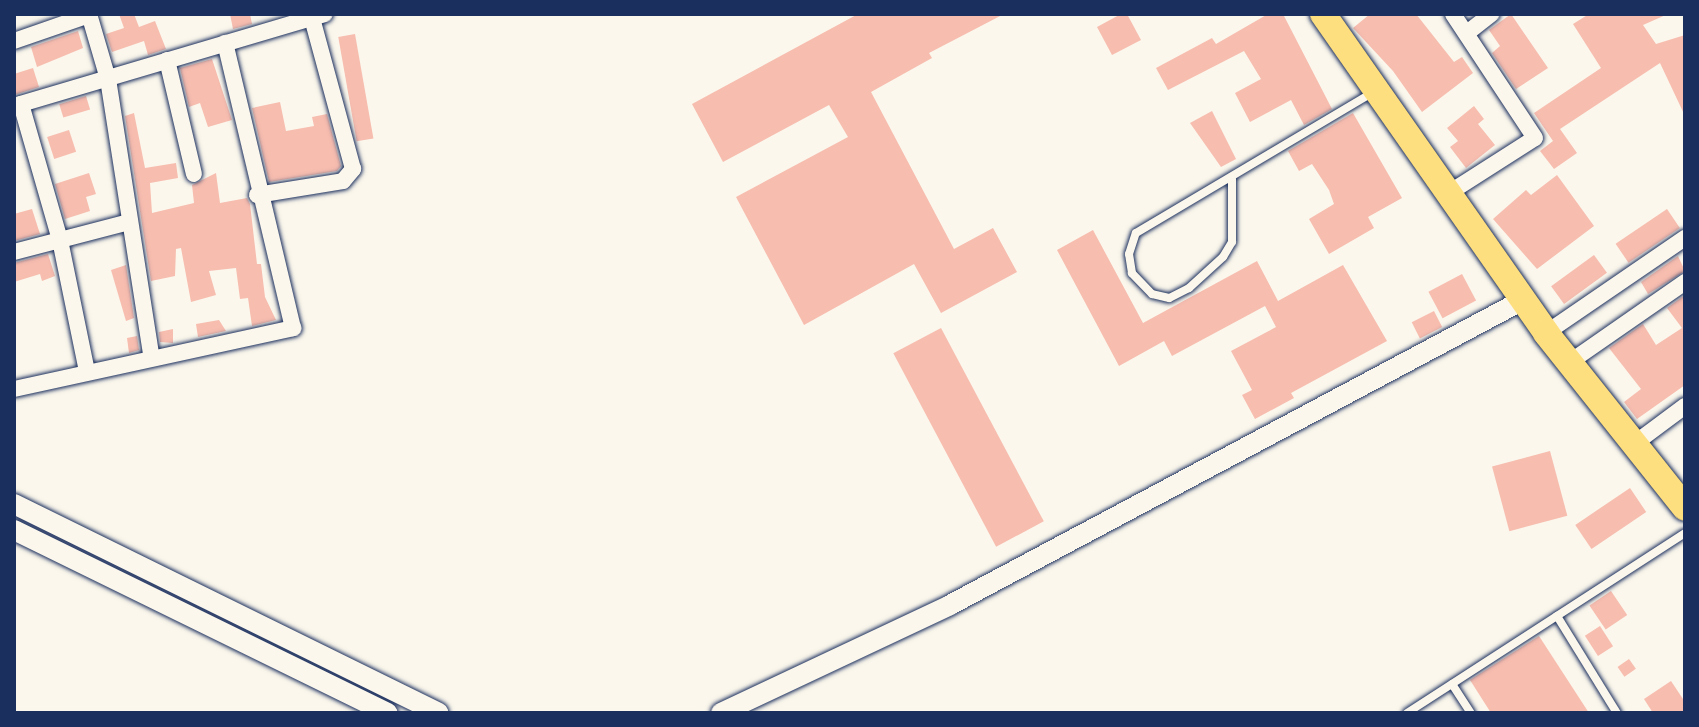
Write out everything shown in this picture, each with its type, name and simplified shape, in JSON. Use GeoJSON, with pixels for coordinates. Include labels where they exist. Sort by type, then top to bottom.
{"type":"FeatureCollection","features":[{"type":"Feature","properties":{"kind":"main road"},"geometry":{"type":"LineString","coordinates":[[1324,14],[1452,191],[1546,333],[1685,508]]}},
{"type":"Feature","properties":{"kind":"street"},"geometry":{"type":"LineString","coordinates":[[1452,191],[1535,138],[1453,14]]}},
{"type":"Feature","properties":{"kind":"street"},"geometry":{"type":"LineString","coordinates":[[1467,33],[1491,14]]}},
{"type":"Feature","properties":{"kind":"street"},"geometry":{"type":"LineString","coordinates":[[14,41],[89,15],[108,79],[151,355]]}},
{"type":"Feature","properties":{"kind":"street"},"geometry":{"type":"LineString","coordinates":[[87,372],[60,240],[17,105],[316,15],[353,169],[343,181],[257,195]]}},
{"type":"Feature","properties":{"kind":"street"},"geometry":{"type":"LineString","coordinates":[[14,389],[151,355],[293,328],[286,282],[257,195],[225,43]]}},
{"type":"Feature","properties":{"kind":"street"},"geometry":{"type":"LineString","coordinates":[[167,60],[194,174]]}},
{"type":"Feature","properties":{"kind":"street"},"geometry":{"type":"LineString","coordinates":[[14,252],[129,222]]}},
{"type":"Feature","properties":{"kind":"street"},"geometry":{"type":"LineString","coordinates":[[1546,333],[1685,238]]}},
{"type":"Feature","properties":{"kind":"street"},"geometry":{"type":"LineString","coordinates":[[1570,362],[1685,282]]}},
{"type":"Feature","properties":{"kind":"street"},"geometry":{"type":"LineString","coordinates":[[721,713],[950,605],[1523,300]]}},
{"type":"Feature","properties":{"kind":"street"},"geometry":{"type":"LineString","coordinates":[[1634,444],[1685,406]]}},
{"type":"Feature","properties":{"kind":"street"},"geometry":{"type":"LineString","coordinates":[[14,504],[438,713]]}},
{"type":"Feature","properties":{"kind":"street"},"geometry":{"type":"LineString","coordinates":[[14,530],[388,713]]}},
{"type":"Feature","properties":{"kind":"lane"},"geometry":{"type":"LineString","coordinates":[[1232,179],[1232,242],[1223,257],[1189,288],[1169,298],[1152,294],[1132,273],[1129,254],[1136,233],[1232,179],[1378,89]]}},
{"type":"Feature","properties":{"kind":"lane"},"geometry":{"type":"LineString","coordinates":[[1407,713],[1685,533]]}},
{"type":"Feature","properties":{"kind":"lane"},"geometry":{"type":"LineString","coordinates":[[1557,616],[1617,713]]}},
{"type":"Feature","properties":{"kind":"lane"},"geometry":{"type":"LineString","coordinates":[[1452,684],[1471,713]]}},
{"type":"Feature","properties":{"kind":"building"},"geometry":{"type":"Polygon","coordinates":[[[119,14],[134,14],[139,27],[155,21],[166,49],[148,55],[144,41],[112,52],[106,34],[124,28],[119,14]]]}},
{"type":"Feature","properties":{"kind":"building"},"geometry":{"type":"Polygon","coordinates":[[[230,14],[250,14],[252,24],[233,29],[230,14]]]}},
{"type":"Feature","properties":{"kind":"building"},"geometry":{"type":"Polygon","coordinates":[[[858,14],[1004,14],[929,53],[932,58],[871,92],[954,249],[993,228],[1017,272],[941,313],[914,264],[804,325],[736,197],[848,137],[829,105],[723,162],[692,104],[858,14]]]}},
{"type":"Feature","properties":{"kind":"building"},"geometry":{"type":"Polygon","coordinates":[[[1127,14],[1141,40],[1112,55],[1097,27],[1127,14]]]}},
{"type":"Feature","properties":{"kind":"building"},"geometry":{"type":"Polygon","coordinates":[[[1268,14],[1283,14],[1332,109],[1304,125],[1291,100],[1250,122],[1235,93],[1261,79],[1244,51],[1168,90],[1156,68],[1212,38],[1216,44],[1268,14]]]}},
{"type":"Feature","properties":{"kind":"building"},"geometry":{"type":"Polygon","coordinates":[[[1370,14],[1416,14],[1454,62],[1462,57],[1473,73],[1422,112],[1393,71],[1353,28],[1370,14]]]}},
{"type":"Feature","properties":{"kind":"building"},"geometry":{"type":"Polygon","coordinates":[[[1511,14],[1548,68],[1516,89],[1492,53],[1500,46],[1489,30],[1511,14]]]}},
{"type":"Feature","properties":{"kind":"building"},"geometry":{"type":"Polygon","coordinates":[[[1589,14],[1668,14],[1643,25],[1656,44],[1685,35],[1685,116],[1660,63],[1560,129],[1577,153],[1554,169],[1540,151],[1553,141],[1534,113],[1601,68],[1573,24],[1589,14]]]}},
{"type":"Feature","properties":{"kind":"building"},"geometry":{"type":"Polygon","coordinates":[[[78,31],[83,48],[37,67],[31,47],[78,31]]]}},
{"type":"Feature","properties":{"kind":"building"},"geometry":{"type":"Polygon","coordinates":[[[355,34],[373,138],[357,141],[338,37],[355,34]]]}},
{"type":"Feature","properties":{"kind":"building"},"geometry":{"type":"Polygon","coordinates":[[[212,59],[232,120],[208,127],[200,103],[189,107],[180,68],[212,59]]]}},
{"type":"Feature","properties":{"kind":"building"},"geometry":{"type":"Polygon","coordinates":[[[33,68],[39,87],[14,95],[14,74],[33,68]]]}},
{"type":"Feature","properties":{"kind":"building"},"geometry":{"type":"Polygon","coordinates":[[[86,96],[90,109],[63,118],[59,104],[86,96]]]}},
{"type":"Feature","properties":{"kind":"building"},"geometry":{"type":"Polygon","coordinates":[[[280,102],[286,131],[314,126],[312,117],[327,114],[341,166],[337,171],[269,182],[252,108],[280,102]]]}},
{"type":"Feature","properties":{"kind":"building"},"geometry":{"type":"Polygon","coordinates":[[[1474,106],[1484,119],[1478,124],[1495,145],[1466,168],[1450,147],[1458,141],[1447,128],[1474,106]]]}},
{"type":"Feature","properties":{"kind":"building"},"geometry":{"type":"Polygon","coordinates":[[[1212,111],[1236,159],[1221,167],[1190,123],[1212,111]]]}},
{"type":"Feature","properties":{"kind":"building"},"geometry":{"type":"Polygon","coordinates":[[[134,113],[145,168],[176,163],[178,178],[150,183],[152,213],[194,203],[192,185],[216,173],[220,203],[247,198],[257,264],[261,264],[265,297],[276,320],[252,326],[248,298],[240,299],[236,268],[209,271],[216,295],[191,302],[181,248],[176,249],[175,276],[151,281],[125,116],[134,113]]]}},
{"type":"Feature","properties":{"kind":"building"},"geometry":{"type":"Polygon","coordinates":[[[1353,113],[1402,198],[1368,217],[1374,228],[1329,254],[1309,219],[1334,204],[1329,190],[1312,164],[1299,171],[1288,151],[1353,113]]]}},
{"type":"Feature","properties":{"kind":"building"},"geometry":{"type":"Polygon","coordinates":[[[69,130],[76,152],[54,159],[47,137],[69,130]]]}},
{"type":"Feature","properties":{"kind":"building"},"geometry":{"type":"Polygon","coordinates":[[[89,173],[96,194],[86,197],[90,211],[65,219],[55,184],[89,173]]]}},
{"type":"Feature","properties":{"kind":"building"},"geometry":{"type":"Polygon","coordinates":[[[1557,175],[1594,226],[1537,269],[1493,219],[1526,190],[1531,195],[1557,175]]]}},
{"type":"Feature","properties":{"kind":"building"},"geometry":{"type":"Polygon","coordinates":[[[32,209],[40,234],[14,241],[14,214],[32,209]]]}},
{"type":"Feature","properties":{"kind":"building"},"geometry":{"type":"Polygon","coordinates":[[[1667,209],[1680,228],[1628,263],[1616,244],[1667,209]]]}},
{"type":"Feature","properties":{"kind":"building"},"geometry":{"type":"Polygon","coordinates":[[[1093,230],[1143,323],[1257,261],[1278,301],[1343,265],[1387,341],[1291,393],[1294,398],[1255,419],[1242,395],[1252,390],[1231,351],[1276,327],[1265,306],[1172,356],[1164,341],[1119,366],[1057,250],[1093,230]]]}},
{"type":"Feature","properties":{"kind":"building"},"geometry":{"type":"Polygon","coordinates":[[[48,254],[55,276],[42,281],[40,274],[14,282],[14,263],[48,254]]]}},
{"type":"Feature","properties":{"kind":"building"},"geometry":{"type":"Polygon","coordinates":[[[1594,255],[1607,273],[1564,304],[1551,286],[1594,255]]]}},
{"type":"Feature","properties":{"kind":"building"},"geometry":{"type":"Polygon","coordinates":[[[1678,256],[1685,271],[1648,294],[1641,282],[1678,256]]]}},
{"type":"Feature","properties":{"kind":"building"},"geometry":{"type":"Polygon","coordinates":[[[126,265],[134,318],[126,321],[111,270],[126,265]]]}},
{"type":"Feature","properties":{"kind":"building"},"geometry":{"type":"Polygon","coordinates":[[[1462,274],[1476,300],[1443,318],[1428,292],[1462,274]]]}},
{"type":"Feature","properties":{"kind":"building"},"geometry":{"type":"Polygon","coordinates":[[[1685,295],[1685,385],[1637,419],[1624,402],[1641,389],[1609,348],[1643,324],[1656,345],[1682,328],[1667,308],[1685,295]]]}},
{"type":"Feature","properties":{"kind":"building"},"geometry":{"type":"Polygon","coordinates":[[[1434,311],[1442,327],[1420,338],[1412,322],[1434,311]]]}},
{"type":"Feature","properties":{"kind":"building"},"geometry":{"type":"Polygon","coordinates":[[[219,320],[226,331],[198,337],[196,324],[219,320]]]}},
{"type":"Feature","properties":{"kind":"building"},"geometry":{"type":"Polygon","coordinates":[[[941,328],[1044,521],[996,547],[893,353],[941,328]]]}},
{"type":"Feature","properties":{"kind":"building"},"geometry":{"type":"Polygon","coordinates":[[[173,329],[173,343],[160,342],[159,332],[173,329]]]}},
{"type":"Feature","properties":{"kind":"building"},"geometry":{"type":"Polygon","coordinates":[[[137,336],[139,350],[129,353],[127,338],[137,336]]]}},
{"type":"Feature","properties":{"kind":"building"},"geometry":{"type":"Polygon","coordinates":[[[1550,451],[1567,516],[1509,531],[1492,467],[1550,451]]]}},
{"type":"Feature","properties":{"kind":"building"},"geometry":{"type":"Polygon","coordinates":[[[1630,488],[1646,512],[1592,549],[1575,525],[1630,488]]]}},
{"type":"Feature","properties":{"kind":"building"},"geometry":{"type":"Polygon","coordinates":[[[1611,591],[1627,615],[1606,630],[1589,606],[1611,591]]]}},
{"type":"Feature","properties":{"kind":"building"},"geometry":{"type":"Polygon","coordinates":[[[1600,626],[1613,646],[1598,656],[1585,636],[1600,626]]]}},
{"type":"Feature","properties":{"kind":"building"},"geometry":{"type":"Polygon","coordinates":[[[1539,636],[1589,713],[1491,713],[1470,680],[1539,636]]]}},
{"type":"Feature","properties":{"kind":"building"},"geometry":{"type":"Polygon","coordinates":[[[1629,659],[1636,669],[1624,677],[1618,667],[1629,659]]]}},
{"type":"Feature","properties":{"kind":"building"},"geometry":{"type":"Polygon","coordinates":[[[1671,681],[1685,702],[1685,713],[1653,713],[1644,699],[1671,681]]]}}]}
